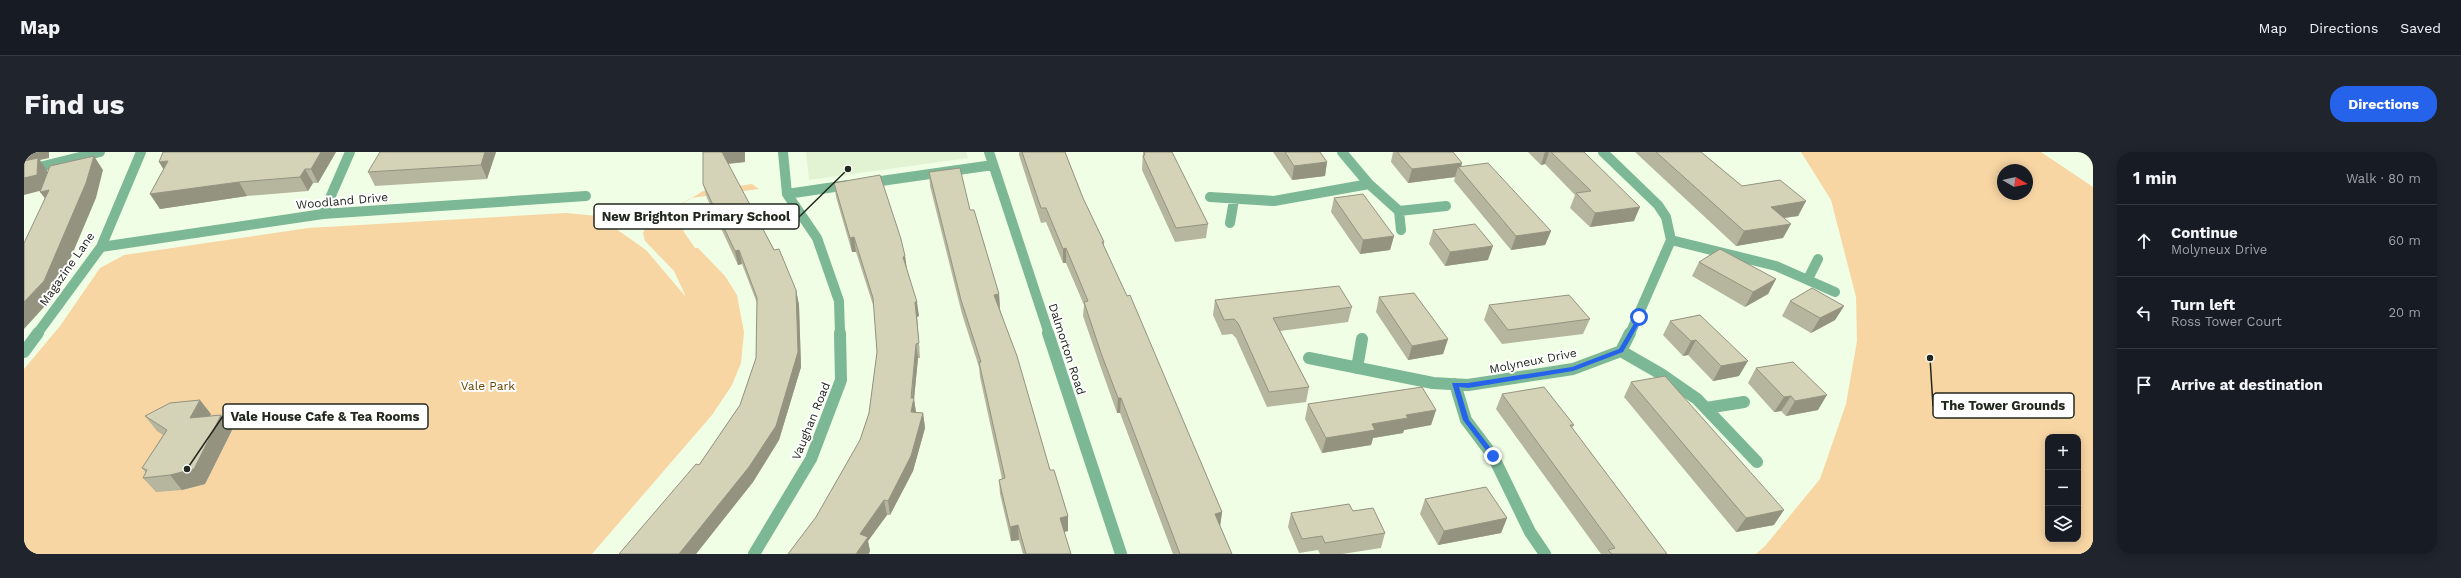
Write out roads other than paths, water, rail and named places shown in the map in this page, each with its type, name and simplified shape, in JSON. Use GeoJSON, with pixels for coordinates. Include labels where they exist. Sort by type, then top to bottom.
{"type":"FeatureCollection","features":[{"type":"Feature","properties":{"kind":"street"},"geometry":{"type":"LineString","coordinates":[[24,170],[100,152]]}},
{"type":"Feature","properties":{"kind":"street","name":"Magazine Lane"},"geometry":{"type":"LineString","coordinates":[[24,352],[101,247],[141,152]]}},
{"type":"Feature","properties":{"kind":"street"},"geometry":{"type":"LineString","coordinates":[[324,214],[350,152]]}},
{"type":"Feature","properties":{"kind":"street","name":"Vaughan Road"},"geometry":{"type":"LineString","coordinates":[[754,554],[812,460],[841,380],[839,301],[817,238],[787,194],[783,152]]}},
{"type":"Feature","properties":{"kind":"street","name":"Dalmorton Road"},"geometry":{"type":"LineString","coordinates":[[989,152],[1121,554]]}},
{"type":"Feature","properties":{"kind":"street"},"geometry":{"type":"LineString","coordinates":[[1342,152],[1369,184],[1400,211],[1402,230]]}},
{"type":"Feature","properties":{"kind":"street"},"geometry":{"type":"LineString","coordinates":[[1603,152],[1658,206],[1666,217],[1671,240],[1639,317],[1621,351],[1661,374],[1697,399],[1757,462]]}},
{"type":"Feature","properties":{"kind":"street"},"geometry":{"type":"LineString","coordinates":[[787,194],[993,165]]}},
{"type":"Feature","properties":{"kind":"street"},"geometry":{"type":"LineString","coordinates":[[1210,197],[1234,200],[1274,201],[1369,184]]}},
{"type":"Feature","properties":{"kind":"street","name":"Woodland Drive"},"geometry":{"type":"LineString","coordinates":[[101,247],[324,214],[586,196]]}},
{"type":"Feature","properties":{"kind":"street"},"geometry":{"type":"LineString","coordinates":[[1230,223],[1234,200]]}},
{"type":"Feature","properties":{"kind":"street"},"geometry":{"type":"LineString","coordinates":[[1400,211],[1446,206]]}},
{"type":"Feature","properties":{"kind":"street"},"geometry":{"type":"LineString","coordinates":[[1671,240],[1750,257],[1809,276],[1835,292]]}},
{"type":"Feature","properties":{"kind":"street"},"geometry":{"type":"LineString","coordinates":[[1809,276],[1818,259]]}},
{"type":"Feature","properties":{"kind":"street"},"geometry":{"type":"LineString","coordinates":[[1357,368],[1362,339]]}},
{"type":"Feature","properties":{"kind":"street","name":"Molyneux Drive"},"geometry":{"type":"LineString","coordinates":[[1309,358],[1433,383],[1468,385],[1573,369],[1621,351]]}},
{"type":"Feature","properties":{"kind":"street"},"geometry":{"type":"LineString","coordinates":[[1455,384],[1466,420],[1493,456],[1530,532],[1542,553]]}},
{"type":"Feature","properties":{"kind":"street"},"geometry":{"type":"LineString","coordinates":[[1706,408],[1744,402]]}},
{"type":"Feature","properties":{"kind":"place","name":"New Brighton Primary School"},"geometry":{"type":"Point","coordinates":[848,169]}},
{"type":"Feature","properties":{"kind":"place","name":"The Tower Grounds"},"geometry":{"type":"Point","coordinates":[1930,358]}},
{"type":"Feature","properties":{"kind":"place","name":"Vale House Cafe & Tea Rooms"},"geometry":{"type":"Point","coordinates":[187,469]}},
{"type":"Feature","properties":{"kind":"park label","name":"Vale Park"},"geometry":{"type":"Point","coordinates":[488,386]}}]}
